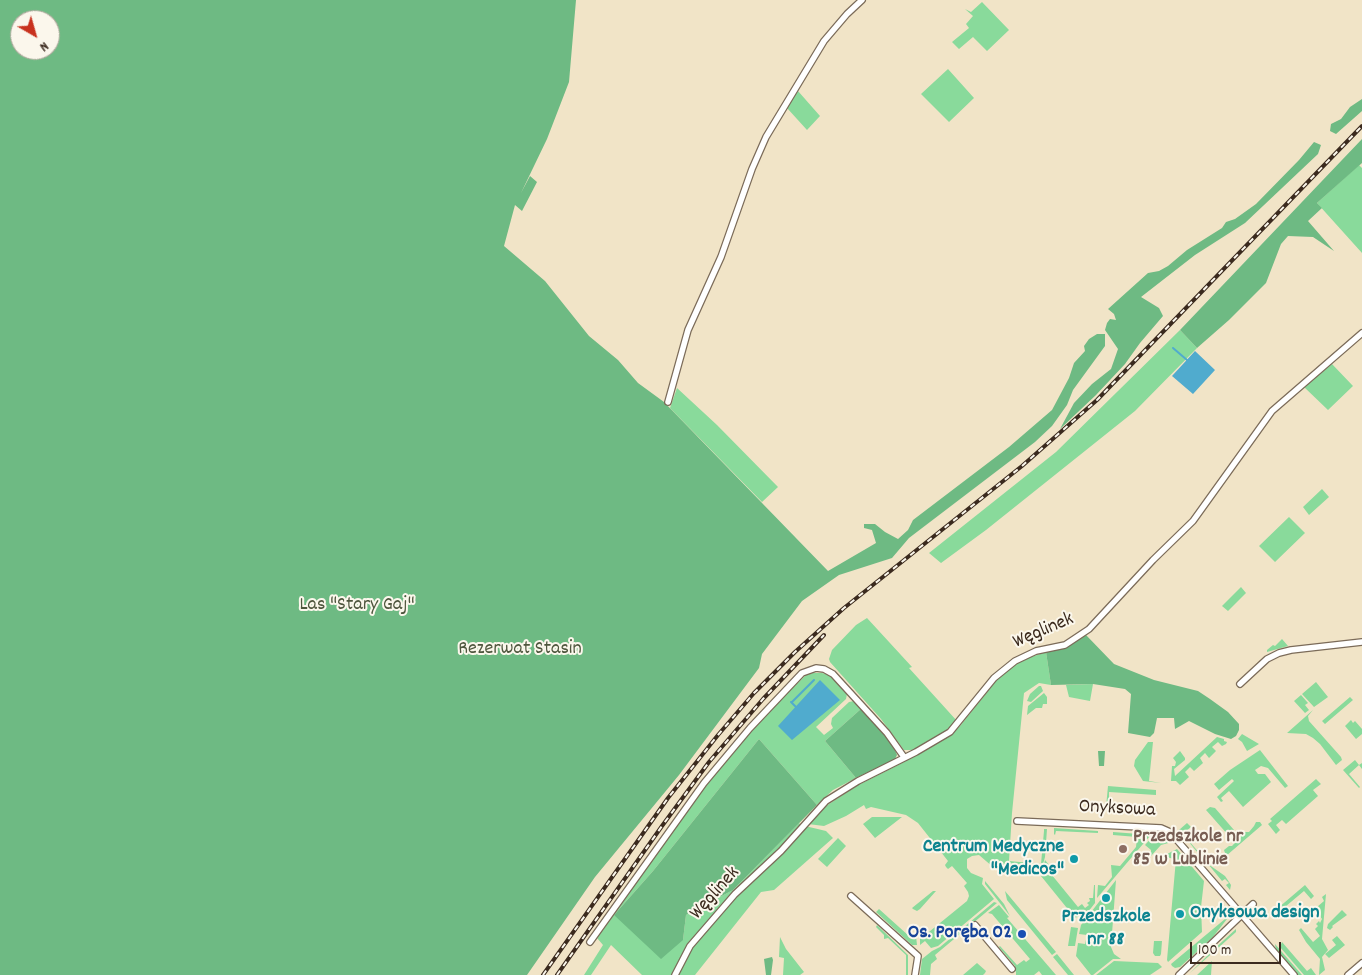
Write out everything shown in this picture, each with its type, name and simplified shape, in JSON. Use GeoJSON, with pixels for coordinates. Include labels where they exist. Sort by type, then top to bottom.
{"type":"FeatureCollection","features":[{"type":"Feature","properties":{"kind":"street"},"geometry":{"type":"LineString","coordinates":[[668,402],[688,330],[721,257],[761,146],[790,94],[824,41],[862,0]]}},
{"type":"Feature","properties":{"kind":"street","name":"Węglinek"},"geometry":{"type":"LineString","coordinates":[[675,975],[690,946],[735,894],[781,851],[826,801],[858,780],[944,736],[954,728],[994,678],[1010,665],[1036,652],[1065,645],[1089,630],[1153,560],[1193,521],[1272,411],[1362,333]]}},
{"type":"Feature","properties":{"kind":"street"},"geometry":{"type":"LineString","coordinates":[[1240,684],[1267,659],[1279,653],[1362,642]]}},
{"type":"Feature","properties":{"kind":"street"},"geometry":{"type":"LineString","coordinates":[[590,942],[704,783],[755,722],[802,673],[816,668],[824,669],[833,674],[887,733],[904,757]]}},
{"type":"Feature","properties":{"kind":"street","name":"Onyksowa"},"geometry":{"type":"LineString","coordinates":[[1018,821],[1165,829],[1175,836],[1294,975]]}},
{"type":"Feature","properties":{"kind":"street"},"geometry":{"type":"LineString","coordinates":[[851,896],[918,956],[915,975]]}},
{"type":"Feature","properties":{"kind":"street"},"geometry":{"type":"LineString","coordinates":[[1179,975],[1253,904]]}},
{"type":"Feature","properties":{"kind":"street"},"geometry":{"type":"LineString","coordinates":[[975,925],[1012,969]]}},
{"type":"Feature","properties":{"kind":"street"},"geometry":{"type":"LineString","coordinates":[[1348,975],[1362,963]]}},
{"type":"Feature","properties":{"kind":"green space","name":"Las \"Stary Gaj\""},"geometry":{"type":"Polygon","coordinates":[[[0,0],[576,0],[569,82],[547,139],[521,193],[530,176],[537,182],[522,211],[515,205],[504,246],[545,281],[589,336],[618,360],[638,383],[664,402],[828,571],[876,543],[872,530],[864,528],[864,524],[875,524],[898,539],[908,530],[913,520],[1009,447],[1052,410],[1069,378],[1074,363],[1085,351],[1084,346],[1089,339],[1097,334],[1105,334],[1105,346],[1073,390],[1067,405],[1052,426],[1035,442],[909,538],[892,558],[839,575],[802,601],[762,654],[759,668],[679,775],[595,877],[527,975],[0,975],[0,0]]]}},
{"type":"Feature","properties":{"kind":"green space"},"geometry":{"type":"Polygon","coordinates":[[[982,2],[1009,30],[987,51],[973,37],[959,49],[952,42],[969,28],[966,24],[973,16],[965,9],[971,12],[982,2]]]}},
{"type":"Feature","properties":{"kind":"green space"},"geometry":{"type":"Polygon","coordinates":[[[948,69],[974,98],[949,122],[921,94],[948,69]]]}},
{"type":"Feature","properties":{"kind":"green space"},"geometry":{"type":"Polygon","coordinates":[[[798,91],[820,116],[807,130],[787,108],[798,91]]]}},
{"type":"Feature","properties":{"kind":"green space"},"geometry":{"type":"Polygon","coordinates":[[[1362,99],[1362,111],[1336,134],[1330,131],[1331,124],[1341,119],[1350,107],[1362,99]]]}},
{"type":"Feature","properties":{"kind":"green space"},"geometry":{"type":"Polygon","coordinates":[[[1362,139],[1362,163],[1317,203],[1322,208],[1308,221],[1334,251],[1313,237],[1288,236],[1281,244],[1266,283],[1229,320],[1197,348],[1180,330],[1362,139]]]}},
{"type":"Feature","properties":{"kind":"green space"},"geometry":{"type":"Polygon","coordinates":[[[1314,142],[1321,145],[1318,154],[1245,223],[1195,255],[1141,297],[1159,308],[1163,316],[1125,364],[1060,429],[1074,403],[1092,384],[1111,369],[1118,349],[1105,330],[1110,319],[1116,320],[1114,314],[1108,309],[1148,273],[1159,271],[1168,266],[1187,250],[1222,228],[1226,222],[1235,219],[1256,204],[1314,142]]]}},
{"type":"Feature","properties":{"kind":"green space"},"geometry":{"type":"Polygon","coordinates":[[[1359,165],[1362,168],[1362,253],[1317,203],[1359,165]]]}},
{"type":"Feature","properties":{"kind":"green space"},"geometry":{"type":"Polygon","coordinates":[[[1180,330],[1197,348],[1135,411],[986,530],[941,563],[929,553],[1056,452],[1180,330]]]}},
{"type":"Feature","properties":{"kind":"green space"},"geometry":{"type":"Polygon","coordinates":[[[1332,364],[1353,386],[1328,410],[1304,387],[1332,364]]]}},
{"type":"Feature","properties":{"kind":"green space"},"geometry":{"type":"Polygon","coordinates":[[[677,388],[717,425],[778,487],[762,502],[670,408],[677,388]]]}},
{"type":"Feature","properties":{"kind":"green space"},"geometry":{"type":"Polygon","coordinates":[[[1322,489],[1329,497],[1309,515],[1303,507],[1322,489]]]}},
{"type":"Feature","properties":{"kind":"green space"},"geometry":{"type":"Polygon","coordinates":[[[1289,517],[1305,533],[1275,562],[1259,546],[1289,517]]]}},
{"type":"Feature","properties":{"kind":"green space"},"geometry":{"type":"Polygon","coordinates":[[[1241,587],[1246,593],[1228,611],[1222,606],[1241,587]]]}},
{"type":"Feature","properties":{"kind":"green space"},"geometry":{"type":"Polygon","coordinates":[[[867,618],[912,667],[909,668],[957,721],[949,730],[914,750],[904,750],[881,719],[830,662],[832,650],[856,625],[867,618]]]}},
{"type":"Feature","properties":{"kind":"green space"},"geometry":{"type":"Polygon","coordinates":[[[1086,635],[1114,664],[1154,680],[1198,691],[1210,699],[1228,712],[1239,724],[1236,736],[1231,739],[1215,734],[1189,721],[1175,729],[1174,718],[1157,718],[1154,733],[1150,737],[1128,733],[1131,694],[1125,689],[1093,684],[1051,685],[1046,652],[1064,648],[1086,635]]]}},
{"type":"Feature","properties":{"kind":"green space"},"geometry":{"type":"Polygon","coordinates":[[[1282,639],[1288,646],[1267,652],[1267,650],[1273,645],[1275,646],[1282,639]]]}},
{"type":"Feature","properties":{"kind":"green space"},"geometry":{"type":"Polygon","coordinates":[[[1046,652],[1051,685],[1039,683],[1024,693],[1009,861],[1041,864],[1044,829],[1047,829],[1045,857],[1040,875],[993,867],[979,855],[972,856],[967,859],[967,868],[971,873],[983,878],[982,884],[994,899],[938,946],[931,948],[925,941],[920,945],[920,936],[924,936],[967,901],[969,896],[964,886],[967,883],[952,866],[948,869],[946,867],[945,865],[948,861],[918,823],[906,815],[871,807],[866,809],[864,805],[824,826],[808,824],[826,806],[858,785],[948,737],[960,726],[1000,676],[1022,660],[1046,652]]]}},
{"type":"Feature","properties":{"kind":"green space"},"geometry":{"type":"Polygon","coordinates":[[[813,673],[829,675],[847,694],[846,699],[816,727],[824,735],[833,728],[831,724],[832,718],[849,702],[854,701],[862,708],[825,741],[856,778],[833,790],[817,805],[759,739],[653,871],[614,915],[683,940],[686,915],[733,890],[799,823],[803,827],[826,831],[833,838],[774,890],[761,892],[695,975],[677,975],[689,949],[672,975],[642,975],[611,945],[591,975],[584,975],[603,945],[597,938],[710,779],[782,698],[806,675],[813,673]]]}},
{"type":"Feature","properties":{"kind":"green space"},"geometry":{"type":"Polygon","coordinates":[[[1316,682],[1328,697],[1314,707],[1302,694],[1316,682]]]}},
{"type":"Feature","properties":{"kind":"green space"},"geometry":{"type":"Polygon","coordinates":[[[1093,684],[1090,701],[1069,697],[1066,685],[1093,684]]]}},
{"type":"Feature","properties":{"kind":"green space"},"geometry":{"type":"Polygon","coordinates":[[[1041,686],[1043,691],[1031,702],[1027,701],[1030,694],[1041,686]]]}},
{"type":"Feature","properties":{"kind":"green space"},"geometry":{"type":"Polygon","coordinates":[[[1044,693],[1047,697],[1047,704],[1043,704],[1042,708],[1036,708],[1027,715],[1028,706],[1044,693]]]}},
{"type":"Feature","properties":{"kind":"green space"},"geometry":{"type":"Polygon","coordinates":[[[1301,695],[1308,703],[1305,705],[1309,710],[1305,713],[1294,701],[1301,695]]]}},
{"type":"Feature","properties":{"kind":"green space"},"geometry":{"type":"Polygon","coordinates":[[[1350,697],[1353,700],[1325,724],[1322,721],[1350,697]]]}},
{"type":"Feature","properties":{"kind":"green space"},"geometry":{"type":"Polygon","coordinates":[[[862,708],[893,745],[897,755],[895,759],[856,778],[825,741],[862,708]]]}},
{"type":"Feature","properties":{"kind":"green space"},"geometry":{"type":"Polygon","coordinates":[[[1313,710],[1308,716],[1309,721],[1341,757],[1342,760],[1336,765],[1313,738],[1306,734],[1287,733],[1313,710]]]}},
{"type":"Feature","properties":{"kind":"green space"},"geometry":{"type":"Polygon","coordinates":[[[1351,720],[1353,723],[1355,721],[1362,729],[1362,734],[1356,739],[1345,726],[1351,720]]]}},
{"type":"Feature","properties":{"kind":"green space"},"geometry":{"type":"Polygon","coordinates":[[[1242,734],[1259,744],[1247,751],[1238,739],[1242,734]]]}},
{"type":"Feature","properties":{"kind":"green space"},"geometry":{"type":"Polygon","coordinates":[[[1217,737],[1224,739],[1227,742],[1226,744],[1222,746],[1218,742],[1212,747],[1216,751],[1209,758],[1205,753],[1200,758],[1203,763],[1194,771],[1190,767],[1185,772],[1189,777],[1180,785],[1176,781],[1171,781],[1172,766],[1175,766],[1176,762],[1173,758],[1180,751],[1185,760],[1174,769],[1175,776],[1217,737]]]}},
{"type":"Feature","properties":{"kind":"green space"},"geometry":{"type":"Polygon","coordinates":[[[759,739],[817,805],[733,890],[686,915],[683,940],[661,959],[614,915],[653,871],[759,739]]]}},
{"type":"Feature","properties":{"kind":"green space"},"geometry":{"type":"Polygon","coordinates":[[[1148,742],[1153,742],[1149,781],[1161,783],[1143,781],[1134,766],[1135,760],[1148,742]]]}},
{"type":"Feature","properties":{"kind":"green space"},"geometry":{"type":"Polygon","coordinates":[[[1260,750],[1288,786],[1285,788],[1268,768],[1261,766],[1255,770],[1258,774],[1265,774],[1271,782],[1243,807],[1229,791],[1221,798],[1223,801],[1221,802],[1217,797],[1234,781],[1232,779],[1219,790],[1214,784],[1230,770],[1260,750]]]}},
{"type":"Feature","properties":{"kind":"green space"},"geometry":{"type":"Polygon","coordinates":[[[1098,751],[1105,751],[1104,766],[1099,766],[1098,751]]]}},
{"type":"Feature","properties":{"kind":"green space"},"geometry":{"type":"Polygon","coordinates":[[[1355,760],[1359,765],[1349,774],[1359,788],[1343,770],[1355,760]]]}},
{"type":"Feature","properties":{"kind":"green space"},"geometry":{"type":"Polygon","coordinates":[[[1316,779],[1321,784],[1313,790],[1318,796],[1286,824],[1282,820],[1276,825],[1280,830],[1276,834],[1268,824],[1272,821],[1270,819],[1316,779]]]}},
{"type":"Feature","properties":{"kind":"green space"},"geometry":{"type":"Polygon","coordinates":[[[1108,786],[1156,790],[1156,795],[1109,792],[1109,804],[1119,806],[1119,808],[1106,807],[1108,786]]]}},
{"type":"Feature","properties":{"kind":"green space"},"geometry":{"type":"Polygon","coordinates":[[[1210,807],[1215,808],[1234,830],[1229,836],[1206,810],[1210,807]]]}},
{"type":"Feature","properties":{"kind":"green space"},"geometry":{"type":"Polygon","coordinates":[[[872,817],[902,817],[875,838],[863,824],[872,817]]]}},
{"type":"Feature","properties":{"kind":"green space"},"geometry":{"type":"Polygon","coordinates":[[[1256,822],[1260,822],[1262,825],[1226,856],[1224,850],[1232,846],[1245,832],[1249,832],[1256,822]]]}},
{"type":"Feature","properties":{"kind":"green space"},"geometry":{"type":"Polygon","coordinates":[[[1187,823],[1191,827],[1183,834],[1201,855],[1205,852],[1205,858],[1202,858],[1179,830],[1187,823]]]}},
{"type":"Feature","properties":{"kind":"green space"},"geometry":{"type":"Polygon","coordinates":[[[1054,828],[1098,831],[1098,833],[1056,831],[1055,835],[1054,828]]]}},
{"type":"Feature","properties":{"kind":"green space"},"geometry":{"type":"Polygon","coordinates":[[[1113,832],[1139,834],[1139,839],[1143,839],[1143,834],[1149,834],[1149,837],[1097,898],[1098,885],[1105,886],[1112,877],[1111,865],[1120,866],[1136,847],[1137,837],[1113,835],[1113,832]]]}},
{"type":"Feature","properties":{"kind":"green space"},"geometry":{"type":"Polygon","coordinates":[[[1154,835],[1167,837],[1172,842],[1161,845],[1151,856],[1151,850],[1145,845],[1154,835]]]}},
{"type":"Feature","properties":{"kind":"green space"},"geometry":{"type":"Polygon","coordinates":[[[838,838],[846,846],[827,867],[818,859],[838,838]]]}},
{"type":"Feature","properties":{"kind":"green space","name":"Onyksowa design"},"geometry":{"type":"Polygon","coordinates":[[[1177,849],[1204,881],[1201,907],[1202,932],[1168,962],[1176,859],[1164,857],[1177,849]]]}},
{"type":"Feature","properties":{"kind":"green space"},"geometry":{"type":"Polygon","coordinates":[[[1045,860],[1050,866],[1047,869],[1078,907],[1082,904],[1085,908],[1089,905],[1087,903],[1090,901],[1089,898],[1093,898],[1095,885],[1095,903],[1084,917],[1081,915],[1075,918],[1041,876],[1045,860]]]}},
{"type":"Feature","properties":{"kind":"green space"},"geometry":{"type":"Polygon","coordinates":[[[1208,864],[1225,876],[1231,885],[1230,890],[1226,885],[1229,883],[1225,879],[1222,881],[1208,864]]]}},
{"type":"Feature","properties":{"kind":"green space"},"geometry":{"type":"Polygon","coordinates":[[[1116,880],[1111,947],[1114,954],[1121,959],[1113,959],[1091,975],[1076,956],[1078,943],[1085,944],[1087,935],[1079,934],[1081,925],[1116,880]]]}},
{"type":"Feature","properties":{"kind":"green space"},"geometry":{"type":"Polygon","coordinates":[[[985,881],[1004,904],[1010,916],[985,884],[985,881]]]}},
{"type":"Feature","properties":{"kind":"green space"},"geometry":{"type":"Polygon","coordinates":[[[1305,885],[1314,896],[1311,899],[1304,891],[1273,917],[1271,914],[1305,885]]]}},
{"type":"Feature","properties":{"kind":"green space"},"geometry":{"type":"Polygon","coordinates":[[[933,891],[936,891],[920,909],[917,911],[912,908],[933,891]]]}},
{"type":"Feature","properties":{"kind":"green space"},"geometry":{"type":"Polygon","coordinates":[[[1005,891],[1056,952],[1052,955],[1007,900],[1005,891]]]}},
{"type":"Feature","properties":{"kind":"green space"},"geometry":{"type":"Polygon","coordinates":[[[1326,894],[1322,939],[1328,950],[1322,957],[1325,970],[1319,975],[1320,959],[1299,930],[1301,928],[1313,942],[1320,936],[1315,929],[1318,926],[1316,924],[1319,921],[1320,923],[1322,919],[1316,910],[1324,901],[1322,897],[1326,894]]]}},
{"type":"Feature","properties":{"kind":"green space"},"geometry":{"type":"Polygon","coordinates":[[[994,902],[997,903],[935,955],[937,959],[931,964],[930,975],[920,975],[922,959],[940,947],[994,902]]]}},
{"type":"Feature","properties":{"kind":"green space"},"geometry":{"type":"Polygon","coordinates":[[[999,905],[1009,917],[1007,918],[1056,975],[1042,975],[1039,971],[1034,975],[1016,975],[1013,968],[1015,966],[999,947],[1017,965],[1024,960],[1026,962],[1030,959],[992,914],[988,913],[999,905]]]}},
{"type":"Feature","properties":{"kind":"green space"},"geometry":{"type":"Polygon","coordinates":[[[879,909],[909,936],[916,936],[917,945],[912,945],[876,912],[879,909]]]}},
{"type":"Feature","properties":{"kind":"green space"},"geometry":{"type":"Polygon","coordinates":[[[1342,910],[1347,915],[1332,926],[1330,930],[1327,928],[1328,924],[1342,910]]]}},
{"type":"Feature","properties":{"kind":"green space"},"geometry":{"type":"Polygon","coordinates":[[[1227,919],[1213,937],[1180,967],[1175,968],[1172,966],[1171,964],[1227,919]]]}},
{"type":"Feature","properties":{"kind":"green space"},"geometry":{"type":"Polygon","coordinates":[[[877,925],[908,955],[908,975],[906,975],[906,955],[888,938],[884,939],[884,935],[876,927],[877,925]]]}},
{"type":"Feature","properties":{"kind":"green space"},"geometry":{"type":"Polygon","coordinates":[[[1071,927],[1078,928],[1075,946],[1068,946],[1071,927]]]}},
{"type":"Feature","properties":{"kind":"green space"},"geometry":{"type":"Polygon","coordinates":[[[1236,929],[1236,932],[1190,973],[1213,950],[1236,929]]]}},
{"type":"Feature","properties":{"kind":"green space"},"geometry":{"type":"Polygon","coordinates":[[[1337,936],[1345,945],[1329,958],[1325,954],[1336,945],[1332,940],[1337,936]]]}},
{"type":"Feature","properties":{"kind":"green space"},"geometry":{"type":"Polygon","coordinates":[[[780,937],[786,949],[804,972],[800,975],[783,975],[784,958],[779,957],[780,937]]]}},
{"type":"Feature","properties":{"kind":"green space"},"geometry":{"type":"Polygon","coordinates":[[[1154,941],[1162,941],[1160,956],[1155,956],[1153,953],[1154,941]]]}},
{"type":"Feature","properties":{"kind":"green space"},"geometry":{"type":"Polygon","coordinates":[[[1282,942],[1307,971],[1311,968],[1316,975],[1304,975],[1280,947],[1282,942]]]}},
{"type":"Feature","properties":{"kind":"green space"},"geometry":{"type":"Polygon","coordinates":[[[1275,944],[1302,975],[1298,975],[1276,950],[1275,944]]]}},
{"type":"Feature","properties":{"kind":"green space"},"geometry":{"type":"Polygon","coordinates":[[[1057,954],[1074,975],[1068,975],[1053,957],[1057,954]]]}},
{"type":"Feature","properties":{"kind":"green space"},"geometry":{"type":"Polygon","coordinates":[[[772,957],[771,975],[766,975],[764,959],[772,957]]]}},
{"type":"Feature","properties":{"kind":"green space"},"geometry":{"type":"Polygon","coordinates":[[[1114,961],[1158,963],[1162,967],[1150,975],[1096,975],[1114,961]]]}},
{"type":"Feature","properties":{"kind":"green space"},"geometry":{"type":"Polygon","coordinates":[[[1212,961],[1211,975],[1197,975],[1212,961]]]}},
{"type":"Feature","properties":{"kind":"green space"},"geometry":{"type":"Polygon","coordinates":[[[977,963],[986,971],[983,975],[963,975],[977,963]]]}},
{"type":"Feature","properties":{"kind":"water"},"geometry":{"type":"Polygon","coordinates":[[[1195,351],[1215,370],[1193,394],[1172,376],[1195,351]]]}},
{"type":"Feature","properties":{"kind":"water"},"geometry":{"type":"Polygon","coordinates":[[[820,680],[840,700],[792,740],[778,726],[820,680]]]}},
{"type":"Feature","properties":{"kind":"waterway"},"geometry":{"type":"LineString","coordinates":[[1173,348],[1187,360]]}},
{"type":"Feature","properties":{"kind":"waterway"},"geometry":{"type":"LineString","coordinates":[[792,702],[814,680]]}},
{"type":"Feature","properties":{"kind":"waterway"},"geometry":{"type":"LineString","coordinates":[[791,702],[796,707]]}},
{"type":"Feature","properties":{"kind":"railway"},"geometry":{"type":"LineString","coordinates":[[543,975],[668,798],[754,693],[795,652],[844,608],[1022,466],[1097,400],[1362,126]]}},
{"type":"Feature","properties":{"kind":"railway"},"geometry":{"type":"LineString","coordinates":[[557,975],[709,762],[763,699],[824,635]]}},
{"type":"Feature","properties":{"kind":"place","name":"Przedszkole nr 85 w Lublinie"},"geometry":{"type":"Point","coordinates":[1123,849]}},
{"type":"Feature","properties":{"kind":"place","name":"Centrum Medyczne \"Medicos\""},"geometry":{"type":"Point","coordinates":[1074,859]}},
{"type":"Feature","properties":{"kind":"place","name":"Przedszkole nr 88"},"geometry":{"type":"Point","coordinates":[1106,898]}},
{"type":"Feature","properties":{"kind":"place","name":"Onyksowa design"},"geometry":{"type":"Point","coordinates":[1180,914]}},
{"type":"Feature","properties":{"kind":"place","name":"Os. Poręba 02"},"geometry":{"type":"Point","coordinates":[1022,934]}},
{"type":"Feature","properties":{"kind":"park label","name":"Rezerwat Stasin"},"geometry":{"type":"Point","coordinates":[520,650]}}]}
